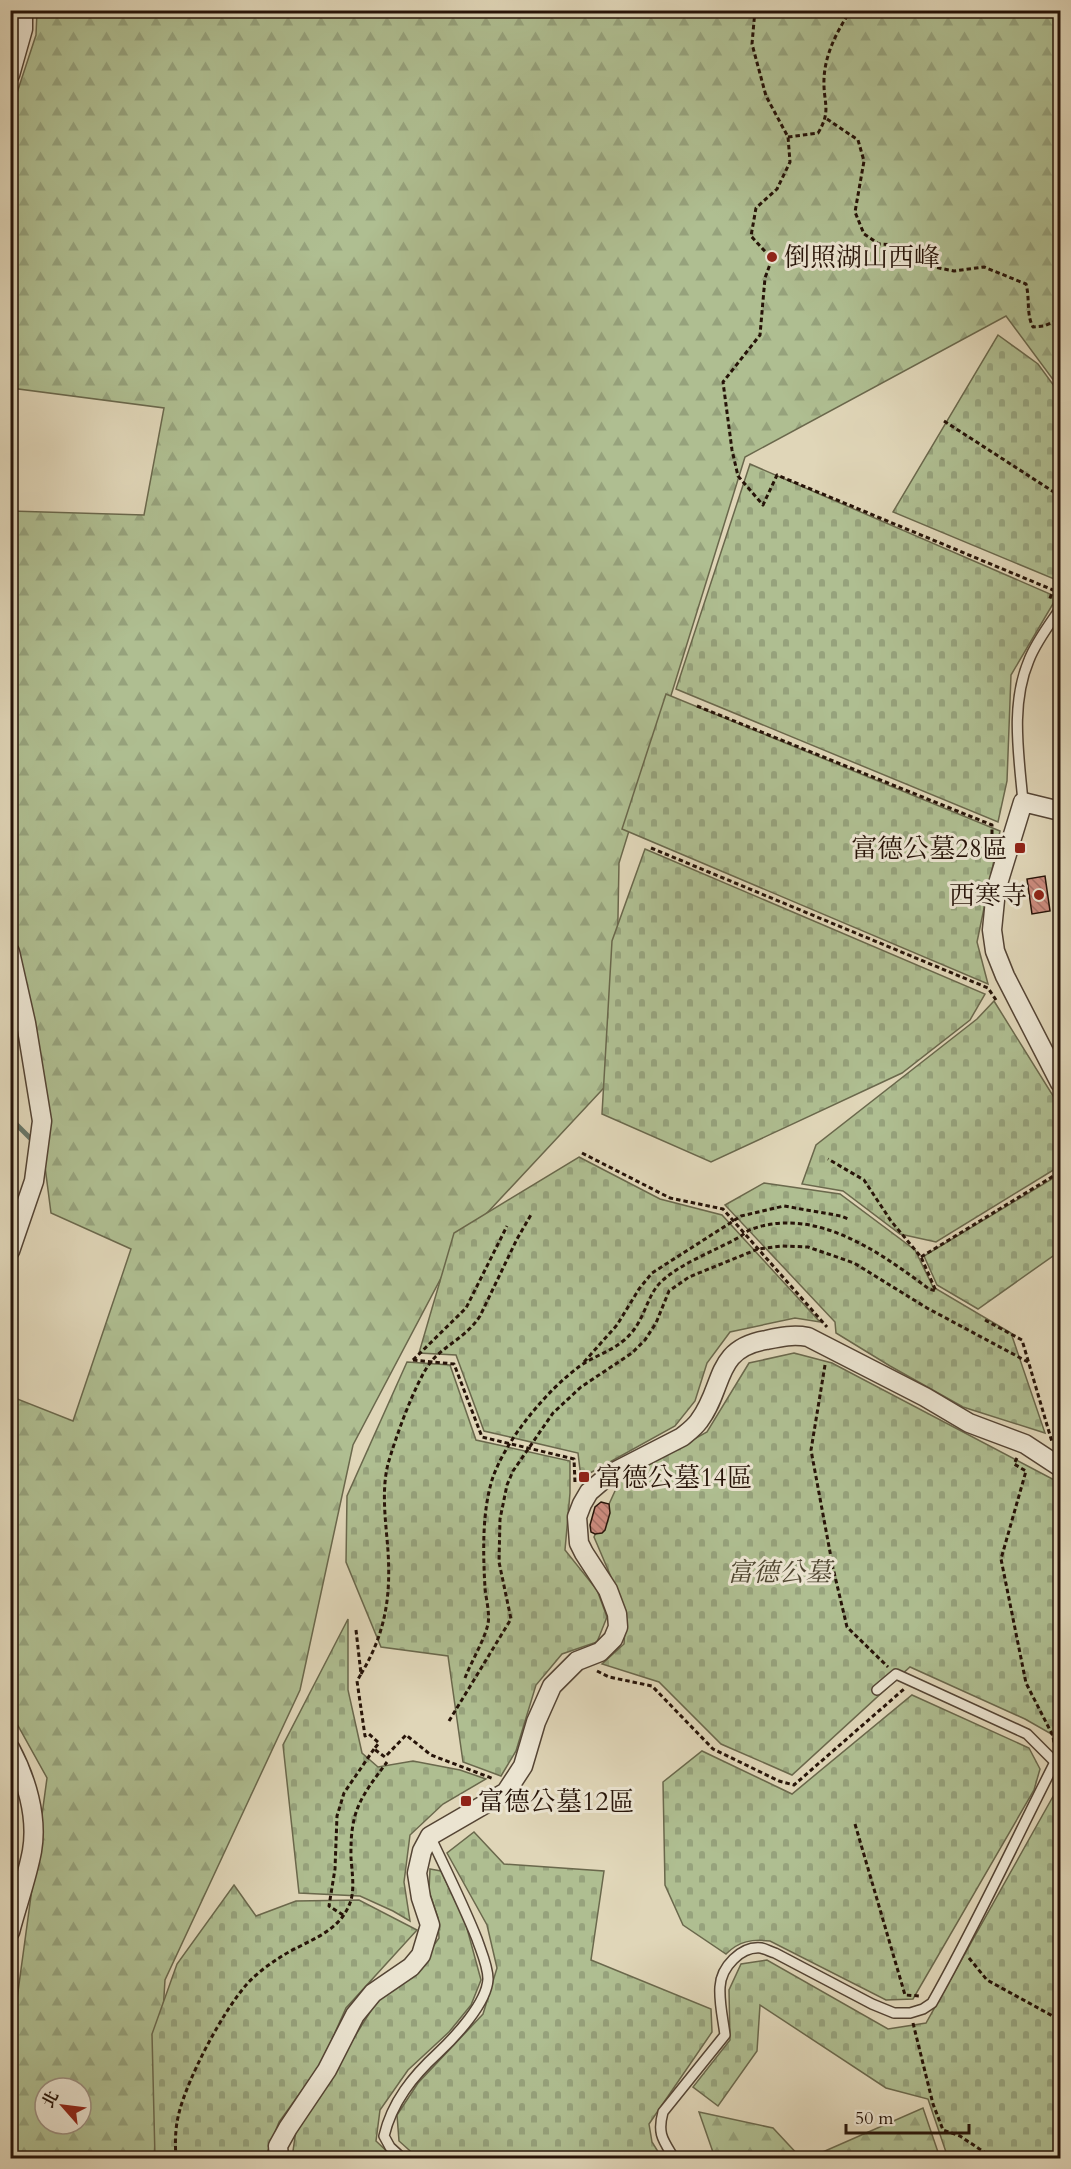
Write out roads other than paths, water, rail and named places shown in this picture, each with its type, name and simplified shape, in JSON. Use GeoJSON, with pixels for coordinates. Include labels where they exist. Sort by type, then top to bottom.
{"type":"FeatureCollection","features":[{"type":"Feature","properties":{"kind":"street"},"geometry":{"type":"LineString","coordinates":[[10,75],[23,29],[23,10]]}},
{"type":"Feature","properties":{"kind":"street"},"geometry":{"type":"LineString","coordinates":[[1060,811],[1023,802],[996,890],[992,930],[994,951],[1060,1083]]}},
{"type":"Feature","properties":{"kind":"street"},"geometry":{"type":"LineString","coordinates":[[10,952],[26,1023],[42,1121],[34,1180],[10,1251]]}},
{"type":"Feature","properties":{"kind":"street"},"geometry":{"type":"LineString","coordinates":[[279,2158],[278,2146],[327,2070],[355,2015],[373,1992],[411,1967],[422,1955],[430,1925],[417,1873],[430,1836],[506,1792],[523,1766],[536,1722],[552,1686],[577,1661],[600,1652],[613,1639],[618,1627],[617,1614],[608,1590],[579,1543],[577,1517],[582,1504],[598,1483],[646,1454],[682,1437],[692,1429],[706,1410],[726,1363],[742,1347],[754,1342],[799,1335],[808,1337],[925,1397],[964,1420],[1025,1444],[1054,1463]]}},
{"type":"Feature","properties":{"kind":"street"},"geometry":{"type":"LineString","coordinates":[[10,1748],[20,1766],[32,1810],[32,1849],[10,1932]]}},
{"type":"Feature","properties":{"kind":"lane"},"geometry":{"type":"LineString","coordinates":[[1023,802],[1017,707],[1029,659],[1058,613]]}},
{"type":"Feature","properties":{"kind":"lane"},"geometry":{"type":"LineString","coordinates":[[674,2158],[659,2127],[663,2112],[725,2035],[720,1986],[723,1972],[734,1958],[747,1950],[761,1948],[894,2013],[910,2013],[923,2009],[932,2003],[963,1949],[1058,1761],[1027,1734],[896,1674],[877,1690]]}},
{"type":"Feature","properties":{"kind":"lane"},"geometry":{"type":"LineString","coordinates":[[402,2158],[384,2136],[392,2112],[401,2094],[417,2073],[454,2039],[484,1994],[488,1980],[468,1916],[430,1836]]}},
{"type":"Feature","properties":{"kind":"waterway"},"geometry":{"type":"LineString","coordinates":[[10,1118],[31,1139]]}},
{"type":"Feature","properties":{"kind":"place","name":"倒照湖山西峰"},"geometry":{"type":"Point","coordinates":[772,257]}},
{"type":"Feature","properties":{"kind":"place","name":"富德公墓28區"},"geometry":{"type":"Point","coordinates":[1020,848]}},
{"type":"Feature","properties":{"kind":"place","name":"西寒寺"},"geometry":{"type":"Point","coordinates":[1039,895]}},
{"type":"Feature","properties":{"kind":"place","name":"富德公墓14區"},"geometry":{"type":"Point","coordinates":[584,1477]}},
{"type":"Feature","properties":{"kind":"place","name":"富德公墓12區"},"geometry":{"type":"Point","coordinates":[466,1801]}},
{"type":"Feature","properties":{"kind":"park label","name":"富德公墓"},"geometry":{"type":"Point","coordinates":[779,1572]}}]}
